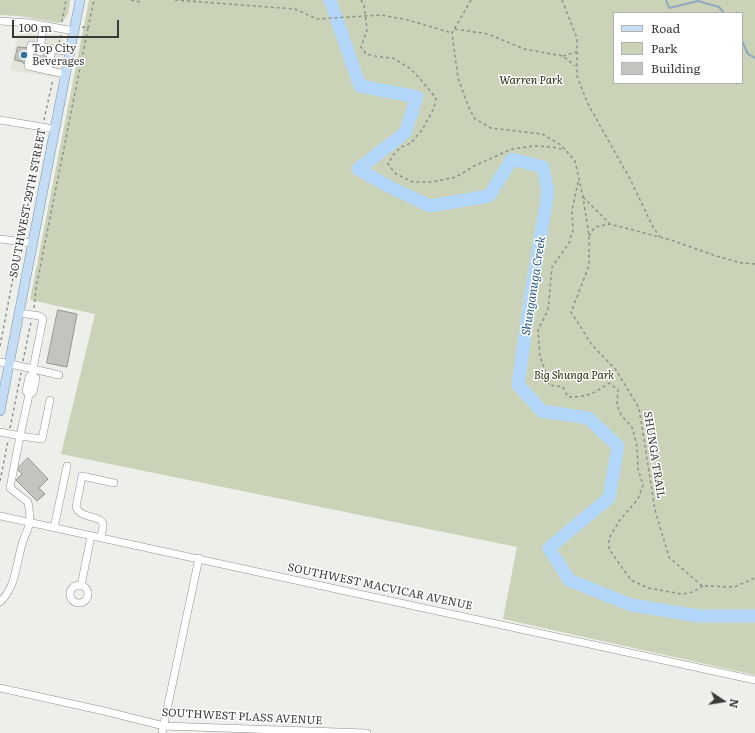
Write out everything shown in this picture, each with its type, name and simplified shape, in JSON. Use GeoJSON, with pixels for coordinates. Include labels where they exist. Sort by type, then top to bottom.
{"type":"FeatureCollection","features":[{"type":"Feature","properties":{"kind":"main road","name":"SOUTHWEST 29TH STREET"},"geometry":{"type":"LineString","coordinates":[[0,411],[4,363],[19,313],[80,0]]}},
{"type":"Feature","properties":{"kind":"street"},"geometry":{"type":"LineString","coordinates":[[0,21],[30,23],[74,31]]}},
{"type":"Feature","properties":{"kind":"street"},"geometry":{"type":"LineString","coordinates":[[40,49],[43,26]]}},
{"type":"Feature","properties":{"kind":"street"},"geometry":{"type":"LineString","coordinates":[[65,74],[51,71],[37,65],[28,66],[31,45],[40,49],[55,49],[70,52]]}},
{"type":"Feature","properties":{"kind":"street"},"geometry":{"type":"LineString","coordinates":[[51,71],[55,49]]}},
{"type":"Feature","properties":{"kind":"street"},"geometry":{"type":"LineString","coordinates":[[0,120],[54,129]]}},
{"type":"Feature","properties":{"kind":"street"},"geometry":{"type":"LineString","coordinates":[[0,239],[32,243]]}},
{"type":"Feature","properties":{"kind":"street"},"geometry":{"type":"LineString","coordinates":[[0,602],[8,593],[14,578],[22,543],[30,522],[28,502],[10,488],[29,395],[26,391],[29,377],[32,372],[42,319],[40,316],[19,313]]}},
{"type":"Feature","properties":{"kind":"street"},"geometry":{"type":"LineString","coordinates":[[4,363],[22,367],[32,372],[59,375]]}},
{"type":"Feature","properties":{"kind":"street"},"geometry":{"type":"LineString","coordinates":[[0,432],[42,439],[50,400]]}},
{"type":"Feature","properties":{"kind":"street"},"geometry":{"type":"LineString","coordinates":[[54,528],[67,466]]}},
{"type":"Feature","properties":{"kind":"street"},"geometry":{"type":"LineString","coordinates":[[101,538],[103,526],[102,522],[98,518],[82,515],[78,512],[76,507],[82,476],[114,483]]}},
{"type":"Feature","properties":{"kind":"street","name":"SOUTHWEST MACVICAR AVENUE"},"geometry":{"type":"LineString","coordinates":[[0,516],[755,680]]}},
{"type":"Feature","properties":{"kind":"street"},"geometry":{"type":"LineString","coordinates":[[82,586],[91,536]]}},
{"type":"Feature","properties":{"kind":"street"},"geometry":{"type":"LineString","coordinates":[[163,729],[199,558]]}},
{"type":"Feature","properties":{"kind":"street","name":"SOUTHWEST PLASS AVENUE"},"geometry":{"type":"LineString","coordinates":[[0,688],[104,710],[163,729],[367,733]]}},
{"type":"Feature","properties":{"kind":"path"},"geometry":{"type":"LineString","coordinates":[[55,49],[62,30],[66,0]]}},
{"type":"Feature","properties":{"kind":"path"},"geometry":{"type":"LineString","coordinates":[[0,481],[60,161],[94,0]]}},
{"type":"Feature","properties":{"kind":"path"},"geometry":{"type":"LineString","coordinates":[[131,0],[140,2],[142,0]]}},
{"type":"Feature","properties":{"kind":"path"},"geometry":{"type":"LineString","coordinates":[[175,0],[295,9],[317,19],[381,15],[408,20],[452,33],[471,0]]}},
{"type":"Feature","properties":{"kind":"path"},"geometry":{"type":"LineString","coordinates":[[362,0],[366,16],[367,30],[361,47],[366,54],[393,58],[411,69],[436,98],[434,108],[422,130],[411,143],[401,147],[394,154],[388,164],[396,174],[413,182],[432,182],[456,177],[474,166],[512,149],[541,146],[553,147],[566,151]]}},
{"type":"Feature","properties":{"kind":"path"},"geometry":{"type":"LineString","coordinates":[[562,0],[577,38],[577,76],[588,104],[630,179],[653,227],[660,237]]}},
{"type":"Feature","properties":{"kind":"path"},"geometry":{"type":"LineString","coordinates":[[74,31],[84,27],[88,28]]}},
{"type":"Feature","properties":{"kind":"path"},"geometry":{"type":"LineString","coordinates":[[455,29],[488,34],[524,49],[563,56],[576,52]]}},
{"type":"Feature","properties":{"kind":"path","name":"SHUNGA TRAIL"},"geometry":{"type":"LineString","coordinates":[[452,33],[458,78],[469,108],[475,119],[492,128],[542,134],[561,145],[574,161],[583,197],[589,236],[589,266],[571,312],[592,345],[616,370],[639,408],[655,510],[669,557],[702,586],[704,586]]}},
{"type":"Feature","properties":{"kind":"path"},"geometry":{"type":"LineString","coordinates":[[563,56],[576,66]]}},
{"type":"Feature","properties":{"kind":"path"},"geometry":{"type":"LineString","coordinates":[[0,346],[43,127],[51,71]]}},
{"type":"Feature","properties":{"kind":"path"},"geometry":{"type":"LineString","coordinates":[[579,180],[572,211],[573,230],[569,243],[552,267],[548,310],[538,330],[540,357],[549,385],[563,387],[568,397],[583,397],[599,390],[609,383],[618,390],[617,405],[621,415],[632,427],[637,446],[638,469],[643,485],[638,499],[620,520],[609,538],[609,549],[632,580],[648,588],[682,594],[693,592],[704,586],[734,587],[755,578]]}},
{"type":"Feature","properties":{"kind":"path"},"geometry":{"type":"LineString","coordinates":[[583,197],[610,224]]}},
{"type":"Feature","properties":{"kind":"path"},"geometry":{"type":"LineString","coordinates":[[589,236],[595,227],[610,224],[660,237],[716,256],[742,263],[755,264]]}},
{"type":"Feature","properties":{"kind":"shaded area"},"geometry":{"type":"Polygon","coordinates":[[[19,28],[61,35],[64,44],[57,78],[10,70],[19,28]]]}},
{"type":"Feature","properties":{"kind":"green space"},"geometry":{"type":"Polygon","coordinates":[[[0,0],[70,0],[67,16],[59,23],[19,16],[0,15],[0,0]]]}},
{"type":"Feature","properties":{"kind":"green space","name":"Big Shunga Park"},"geometry":{"type":"Polygon","coordinates":[[[89,0],[755,0],[755,675],[503,619],[517,547],[61,454],[95,314],[30,300],[89,0]]]}},
{"type":"Feature","properties":{"kind":"building"},"geometry":{"type":"Polygon","coordinates":[[[18,47],[29,48],[26,64],[15,60],[18,47]]]}},
{"type":"Feature","properties":{"kind":"building"},"geometry":{"type":"Polygon","coordinates":[[[32,51],[46,53],[44,64],[30,61],[32,51]]]}},
{"type":"Feature","properties":{"kind":"building"},"geometry":{"type":"Polygon","coordinates":[[[58,310],[77,314],[67,367],[47,363],[58,310]]]}},
{"type":"Feature","properties":{"kind":"building"},"geometry":{"type":"Polygon","coordinates":[[[28,458],[48,479],[39,488],[45,494],[37,501],[16,480],[22,474],[17,469],[28,458]]]}},
{"type":"Feature","properties":{"kind":"waterway","name":"Shunganuga Creek"},"geometry":{"type":"LineString","coordinates":[[330,0],[360,86],[417,97],[405,133],[358,169],[388,186],[430,206],[489,196],[512,159],[543,167],[548,192],[530,299],[518,385],[542,411],[588,418],[618,446],[609,498],[549,548],[569,580],[631,605],[698,616],[755,616]]}},
{"type":"Feature","properties":{"kind":"waterway"},"geometry":{"type":"LineString","coordinates":[[666,0],[669,8],[698,1],[719,7],[723,12]]}},
{"type":"Feature","properties":{"kind":"waterway"},"geometry":{"type":"LineString","coordinates":[[743,43],[748,54],[755,58]]}},
{"type":"Feature","properties":{"kind":"tunnel"},"geometry":{"type":"LineString","coordinates":[[38,63],[40,52]]}},
{"type":"Feature","properties":{"kind":"place","name":"Top City Beverages"},"geometry":{"type":"Point","coordinates":[24,55]}},
{"type":"Feature","properties":{"kind":"park label","name":"Warren Park"},"geometry":{"type":"Point","coordinates":[531,81]}}]}
